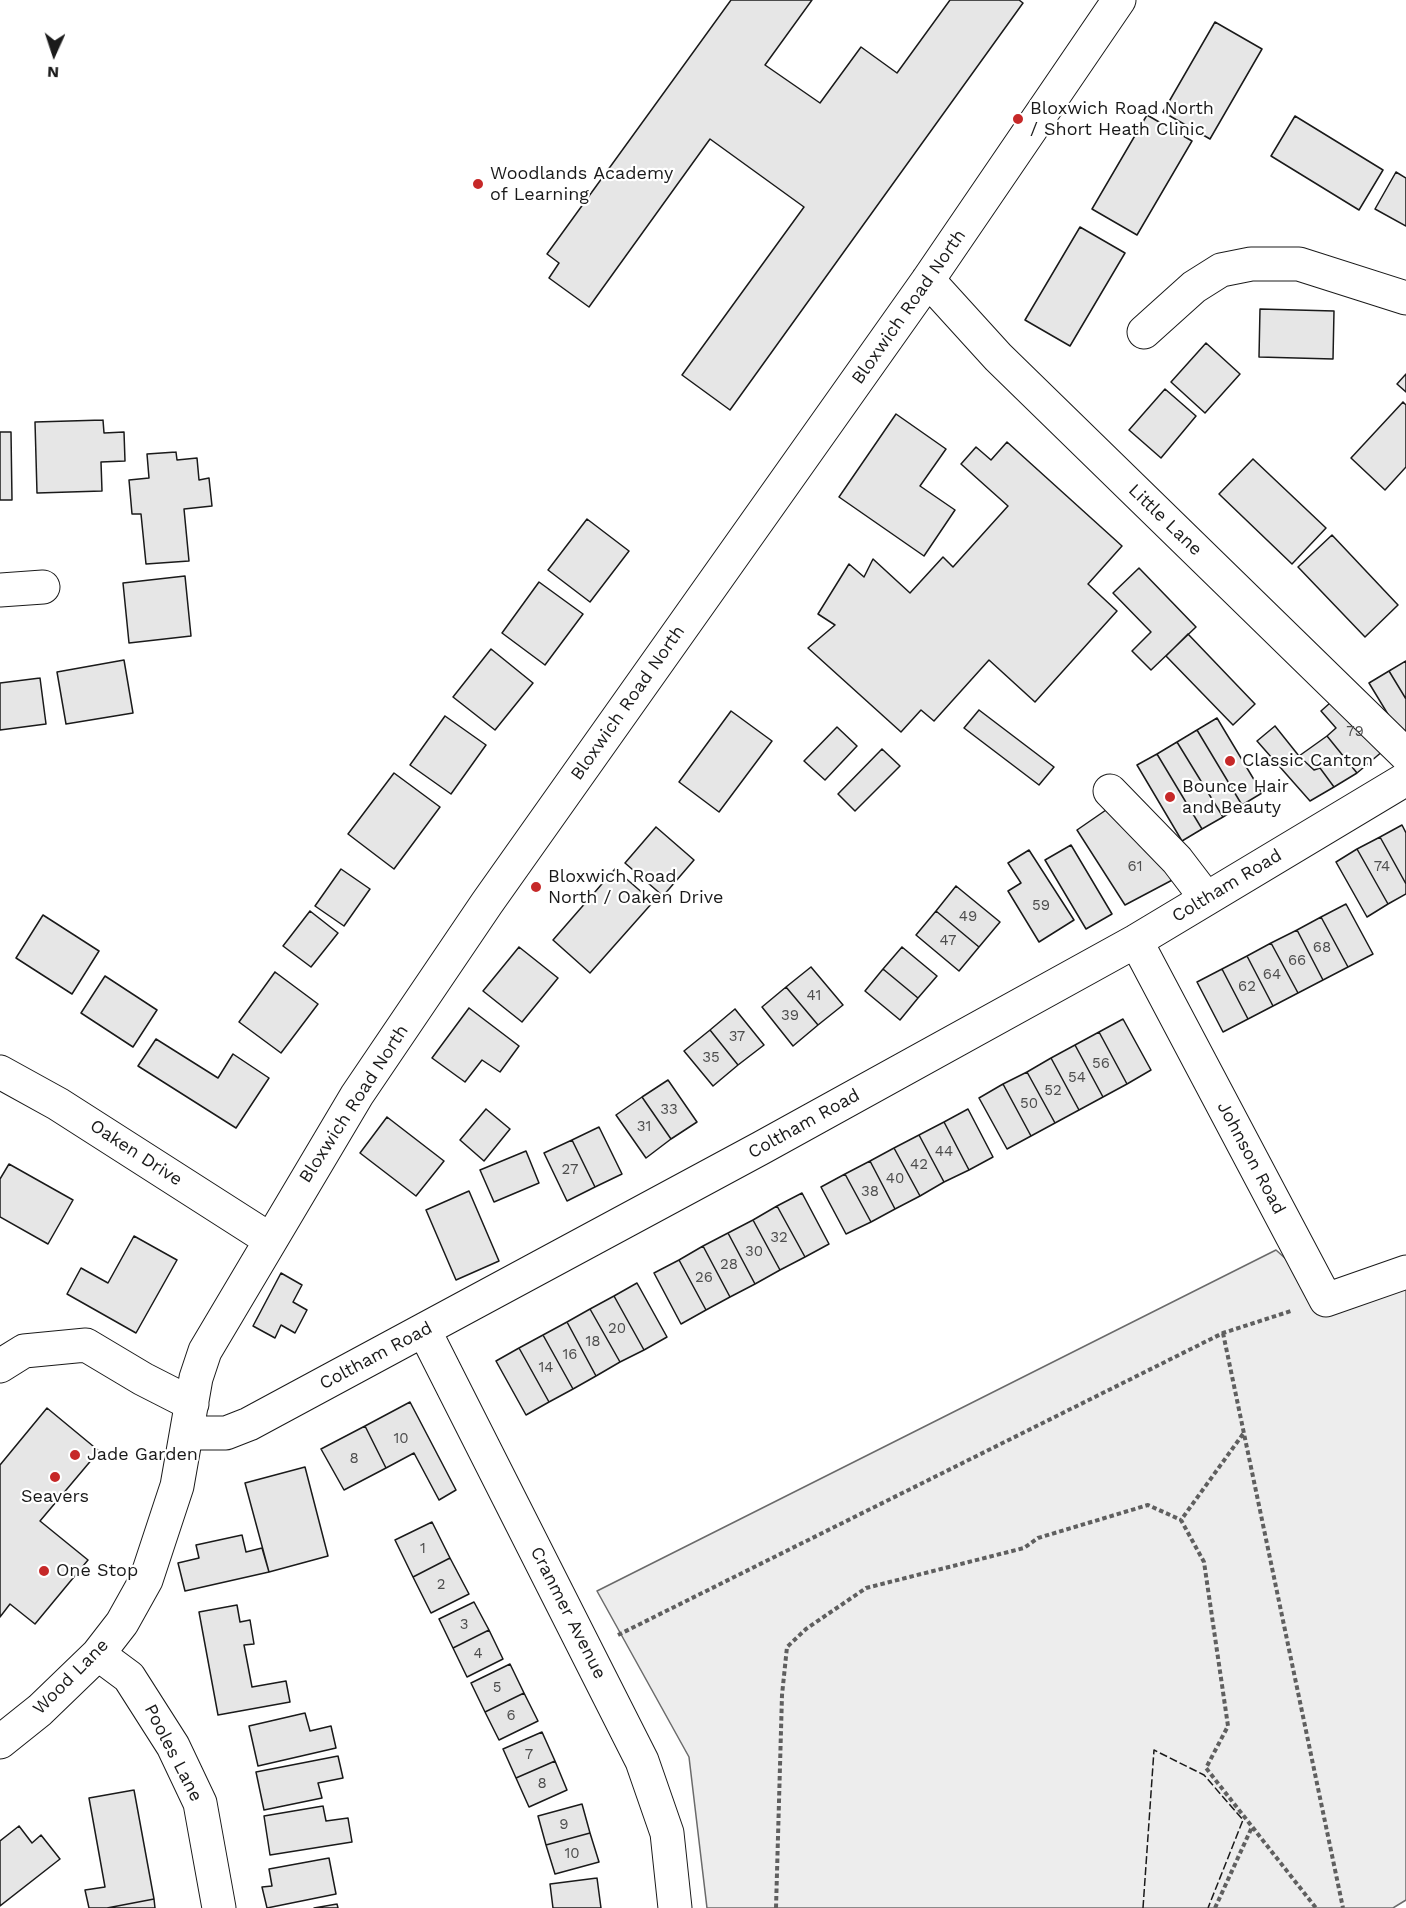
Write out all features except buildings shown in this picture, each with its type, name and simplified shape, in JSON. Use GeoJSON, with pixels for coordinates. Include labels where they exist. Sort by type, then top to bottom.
{"type":"FeatureCollection","features":[{"type":"Feature","properties":{"kind":"street","name":"Bloxwich Road North"},"geometry":{"type":"LineString","coordinates":[[189,1418],[195,1378],[205,1351],[269,1239],[357,1095],[487,903],[928,280],[1119,0]]}},
{"type":"Feature","properties":{"kind":"street"},"geometry":{"type":"LineString","coordinates":[[1143,332],[1194,287],[1221,270],[1251,264],[1299,264],[1406,298]]}},
{"type":"Feature","properties":{"kind":"street","name":"Little Lane"},"geometry":{"type":"LineString","coordinates":[[928,280],[998,357],[1406,755]]}},
{"type":"Feature","properties":{"kind":"street"},"geometry":{"type":"LineString","coordinates":[[0,591],[43,587]]}},
{"type":"Feature","properties":{"kind":"street","name":"Coltham Road"},"geometry":{"type":"LineString","coordinates":[[189,1418],[226,1433],[249,1425],[761,1148],[1136,941],[1406,779]]}},
{"type":"Feature","properties":{"kind":"street"},"geometry":{"type":"LineString","coordinates":[[1110,791],[1177,860],[1206,898]]}},
{"type":"Feature","properties":{"kind":"street","name":"Johnson Road"},"geometry":{"type":"LineString","coordinates":[[1136,941],[1326,1300]]}},
{"type":"Feature","properties":{"kind":"street","name":"Oaken Drive"},"geometry":{"type":"LineString","coordinates":[[0,1072],[58,1104],[269,1239]]}},
{"type":"Feature","properties":{"kind":"street"},"geometry":{"type":"LineString","coordinates":[[1326,1300],[1406,1272]]}},
{"type":"Feature","properties":{"kind":"street","name":"Cranmer Avenue"},"geometry":{"type":"LineString","coordinates":[[424,1330],[588,1650],[654,1790],[667,1833],[675,1908]]}},
{"type":"Feature","properties":{"kind":"street"},"geometry":{"type":"LineString","coordinates":[[0,1366],[24,1351],[86,1345],[143,1379],[189,1418]]}},
{"type":"Feature","properties":{"kind":"street","name":"Wood Lane"},"geometry":{"type":"LineString","coordinates":[[0,1742],[40,1710],[98,1654],[122,1623],[146,1580],[177,1486],[189,1418]]}},
{"type":"Feature","properties":{"kind":"street","name":"Pooles Lane"},"geometry":{"type":"LineString","coordinates":[[98,1654],[129,1677],[173,1746],[200,1803],[219,1908]]}},
{"type":"Feature","properties":{"kind":"path"},"geometry":{"type":"LineString","coordinates":[[588,1650],[1222,1333],[1326,1300]]}},
{"type":"Feature","properties":{"kind":"path"},"geometry":{"type":"LineString","coordinates":[[1222,1333],[1343,1908]]}},
{"type":"Feature","properties":{"kind":"path"},"geometry":{"type":"LineString","coordinates":[[1181,1520],[1244,1433]]}},
{"type":"Feature","properties":{"kind":"path"},"geometry":{"type":"LineString","coordinates":[[776,1908],[782,1695],[787,1647],[806,1629],[866,1588],[1024,1548],[1038,1538],[1148,1505],[1181,1520],[1204,1562],[1228,1726],[1204,1775]]}},
{"type":"Feature","properties":{"kind":"path"},"geometry":{"type":"LineString","coordinates":[[1206,1768],[1316,1908]]}},
{"type":"Feature","properties":{"kind":"path"},"geometry":{"type":"LineString","coordinates":[[1215,1908],[1252,1827]]}},
{"type":"Feature","properties":{"kind":"shaded area"},"geometry":{"type":"Polygon","coordinates":[[[1276,1250],[1339,1307],[1406,1285],[1406,1900],[1393,1908],[707,1908],[689,1757],[597,1591],[1276,1250]]]}},
{"type":"Feature","properties":{"kind":"fence"},"geometry":{"type":"LineString","coordinates":[[1143,1908],[1154,1750],[1204,1775],[1243,1820],[1208,1908]]}},
{"type":"Feature","properties":{"kind":"place","name":"Bloxwich Road North / Short Heath Clinic"},"geometry":{"type":"Point","coordinates":[1018,119]}},
{"type":"Feature","properties":{"kind":"place","name":"Woodlands Academy of Learning"},"geometry":{"type":"Point","coordinates":[478,184]}},
{"type":"Feature","properties":{"kind":"place","name":"Classic Canton"},"geometry":{"type":"Point","coordinates":[1230,761]}},
{"type":"Feature","properties":{"kind":"place","name":"Bounce Hair and Beauty"},"geometry":{"type":"Point","coordinates":[1170,797]}},
{"type":"Feature","properties":{"kind":"place","name":"Bloxwich Road North / Oaken Drive"},"geometry":{"type":"Point","coordinates":[536,887]}},
{"type":"Feature","properties":{"kind":"place","name":"Jade Garden"},"geometry":{"type":"Point","coordinates":[75,1455]}},
{"type":"Feature","properties":{"kind":"place","name":"Seavers"},"geometry":{"type":"Point","coordinates":[55,1477]}},
{"type":"Feature","properties":{"kind":"place","name":"One Stop"},"geometry":{"type":"Point","coordinates":[44,1571]}}]}
